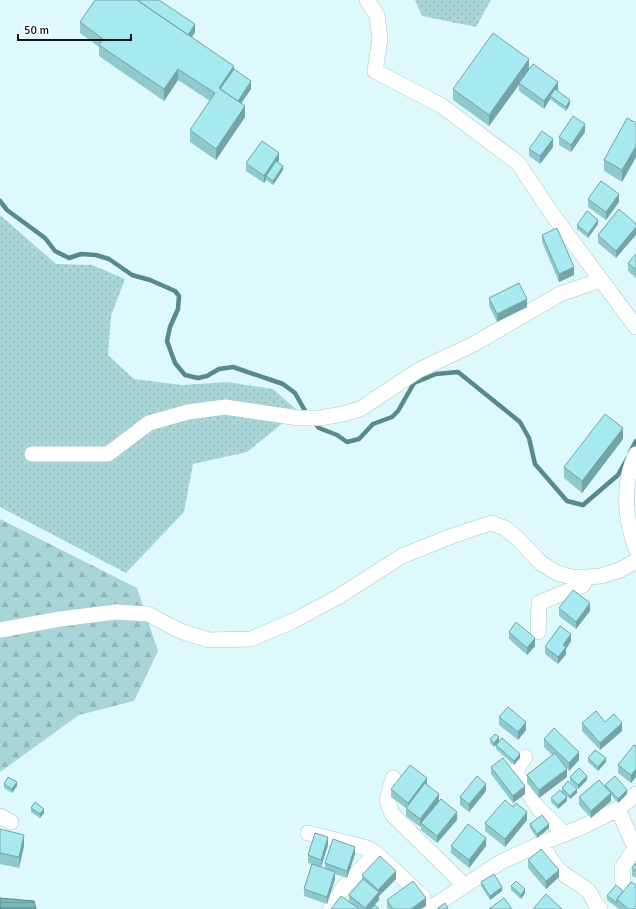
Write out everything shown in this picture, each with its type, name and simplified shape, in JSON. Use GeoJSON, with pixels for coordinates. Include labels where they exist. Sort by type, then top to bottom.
{"type":"FeatureCollection","features":[{"type":"Feature","properties":{"kind":"street"},"geometry":{"type":"LineString","coordinates":[[367,0],[377,15],[380,39],[375,71],[442,106],[518,163],[552,214],[636,327]]}},
{"type":"Feature","properties":{"kind":"street"},"geometry":{"type":"LineString","coordinates":[[32,454],[108,454],[149,423],[188,412],[225,407],[298,418],[320,418],[344,414],[360,409],[419,370],[474,344],[560,294],[601,280]]}},
{"type":"Feature","properties":{"kind":"street"},"geometry":{"type":"LineString","coordinates":[[636,454],[632,461],[628,477],[626,499],[629,522],[636,549]]}},
{"type":"Feature","properties":{"kind":"street"},"geometry":{"type":"LineString","coordinates":[[0,630],[60,619],[116,612],[148,614],[180,631],[209,640],[251,639],[293,621],[338,597],[402,556],[452,536],[491,523],[505,528],[541,563],[557,573],[572,577],[587,578],[601,576],[620,570],[636,561]]}},
{"type":"Feature","properties":{"kind":"street"},"geometry":{"type":"LineString","coordinates":[[538,632],[539,603],[584,585],[587,578]]}},
{"type":"Feature","properties":{"kind":"street"},"geometry":{"type":"LineString","coordinates":[[525,757],[515,772],[538,808],[565,834]]}},
{"type":"Feature","properties":{"kind":"street"},"geometry":{"type":"LineString","coordinates":[[393,778],[387,800],[392,814],[464,885]]}},
{"type":"Feature","properties":{"kind":"street"},"geometry":{"type":"LineString","coordinates":[[308,833],[367,848],[376,853],[431,908],[501,862],[582,827],[629,804],[635,848],[622,868],[623,885]]}},
{"type":"Feature","properties":{"kind":"street"},"geometry":{"type":"LineString","coordinates":[[542,843],[544,850],[562,873],[582,886],[590,894],[598,909]]}},
{"type":"Feature","properties":{"kind":"street"},"geometry":{"type":"LineString","coordinates":[[330,909],[343,888],[376,853]]}},
{"type":"Feature","properties":{"kind":"green space"},"geometry":{"type":"Polygon","coordinates":[[[415,0],[491,0],[476,27],[422,16],[415,0]]]}},
{"type":"Feature","properties":{"kind":"green space"},"geometry":{"type":"Polygon","coordinates":[[[0,215],[56,264],[92,265],[125,279],[111,316],[108,355],[134,379],[182,385],[227,382],[273,389],[298,411],[247,452],[193,464],[184,512],[126,573],[0,507],[0,215]]]}},
{"type":"Feature","properties":{"kind":"green space"},"geometry":{"type":"Polygon","coordinates":[[[0,519],[137,588],[158,651],[134,701],[79,715],[0,772],[0,519]]]}},
{"type":"Feature","properties":{"kind":"shaded area"},"geometry":{"type":"Polygon","coordinates":[[[0,898],[34,901],[36,909],[0,909],[0,898]]]}},
{"type":"Feature","properties":{"kind":"building"},"geometry":{"type":"Polygon","coordinates":[[[95,0],[137,0],[234,66],[219,88],[245,106],[216,149],[190,130],[215,93],[178,69],[164,89],[99,45],[103,39],[80,22],[95,0]]]}},
{"type":"Feature","properties":{"kind":"building"},"geometry":{"type":"Polygon","coordinates":[[[137,0],[159,0],[195,24],[188,35],[137,0]]]}},
{"type":"Feature","properties":{"kind":"building"},"geometry":{"type":"Polygon","coordinates":[[[493,33],[529,59],[489,115],[453,89],[493,33]]]}},
{"type":"Feature","properties":{"kind":"building"},"geometry":{"type":"Polygon","coordinates":[[[533,64],[558,82],[544,101],[519,83],[533,64]]]}},
{"type":"Feature","properties":{"kind":"building"},"geometry":{"type":"Polygon","coordinates":[[[234,69],[251,81],[238,101],[220,89],[234,69]]]}},
{"type":"Feature","properties":{"kind":"building"},"geometry":{"type":"Polygon","coordinates":[[[555,89],[570,100],[566,107],[550,96],[555,89]]]}},
{"type":"Feature","properties":{"kind":"building"},"geometry":{"type":"Polygon","coordinates":[[[573,116],[585,124],[571,145],[559,137],[573,116]]]}},
{"type":"Feature","properties":{"kind":"building"},"geometry":{"type":"Polygon","coordinates":[[[627,118],[636,123],[636,146],[622,170],[604,160],[627,118]]]}},
{"type":"Feature","properties":{"kind":"building"},"geometry":{"type":"Polygon","coordinates":[[[542,131],[553,139],[540,156],[529,149],[542,131]]]}},
{"type":"Feature","properties":{"kind":"building"},"geometry":{"type":"Polygon","coordinates":[[[262,141],[279,153],[264,176],[246,163],[262,141]]]}},
{"type":"Feature","properties":{"kind":"building"},"geometry":{"type":"Polygon","coordinates":[[[276,161],[283,166],[273,181],[266,176],[276,161]]]}},
{"type":"Feature","properties":{"kind":"building"},"geometry":{"type":"Polygon","coordinates":[[[601,181],[619,194],[606,212],[588,199],[601,181]]]}},
{"type":"Feature","properties":{"kind":"building"},"geometry":{"type":"Polygon","coordinates":[[[619,209],[636,224],[636,227],[616,251],[598,235],[619,209]]]}},
{"type":"Feature","properties":{"kind":"building"},"geometry":{"type":"Polygon","coordinates":[[[587,211],[598,220],[588,234],[577,225],[587,211]]]}},
{"type":"Feature","properties":{"kind":"building"},"geometry":{"type":"Polygon","coordinates":[[[557,228],[574,267],[559,274],[542,235],[557,228]]]}},
{"type":"Feature","properties":{"kind":"building"},"geometry":{"type":"Polygon","coordinates":[[[636,254],[636,270],[628,263],[636,254]]]}},
{"type":"Feature","properties":{"kind":"building"},"geometry":{"type":"Polygon","coordinates":[[[519,283],[527,299],[497,314],[489,298],[519,283]]]}},
{"type":"Feature","properties":{"kind":"building"},"geometry":{"type":"Polygon","coordinates":[[[605,414],[623,428],[582,481],[564,467],[605,414]]]}},
{"type":"Feature","properties":{"kind":"building"},"geometry":{"type":"Polygon","coordinates":[[[573,590],[590,603],[576,622],[559,608],[573,590]]]}},
{"type":"Feature","properties":{"kind":"building"},"geometry":{"type":"Polygon","coordinates":[[[516,622],[535,638],[527,648],[509,632],[516,622]]]}},
{"type":"Feature","properties":{"kind":"building"},"geometry":{"type":"Polygon","coordinates":[[[560,626],[571,634],[563,645],[566,647],[558,657],[545,647],[560,626]]]}},
{"type":"Feature","properties":{"kind":"building"},"geometry":{"type":"Polygon","coordinates":[[[508,707],[526,722],[518,732],[499,717],[508,707]]]}},
{"type":"Feature","properties":{"kind":"building"},"geometry":{"type":"Polygon","coordinates":[[[596,711],[605,722],[614,714],[622,723],[600,743],[582,723],[596,711]]]}},
{"type":"Feature","properties":{"kind":"building"},"geometry":{"type":"Polygon","coordinates":[[[554,728],[579,752],[569,763],[544,739],[554,728]]]}},
{"type":"Feature","properties":{"kind":"building"},"geometry":{"type":"Polygon","coordinates":[[[495,734],[499,737],[494,743],[490,739],[495,734]]]}},
{"type":"Feature","properties":{"kind":"building"},"geometry":{"type":"Polygon","coordinates":[[[502,738],[520,754],[514,761],[496,745],[502,738]]]}},
{"type":"Feature","properties":{"kind":"building"},"geometry":{"type":"Polygon","coordinates":[[[634,745],[636,746],[636,769],[631,775],[618,765],[634,745]]]}},
{"type":"Feature","properties":{"kind":"building"},"geometry":{"type":"Polygon","coordinates":[[[595,750],[606,758],[598,767],[588,758],[595,750]]]}},
{"type":"Feature","properties":{"kind":"building"},"geometry":{"type":"Polygon","coordinates":[[[555,753],[567,769],[539,790],[527,775],[555,753]]]}},
{"type":"Feature","properties":{"kind":"building"},"geometry":{"type":"Polygon","coordinates":[[[503,758],[525,786],[513,796],[491,767],[503,758]]]}},
{"type":"Feature","properties":{"kind":"building"},"geometry":{"type":"Polygon","coordinates":[[[410,765],[427,778],[408,803],[391,789],[410,765]]]}},
{"type":"Feature","properties":{"kind":"building"},"geometry":{"type":"Polygon","coordinates":[[[579,768],[587,776],[578,785],[570,777],[579,768]]]}},
{"type":"Feature","properties":{"kind":"building"},"geometry":{"type":"Polygon","coordinates":[[[477,776],[486,784],[469,804],[460,797],[477,776]]]}},
{"type":"Feature","properties":{"kind":"building"},"geometry":{"type":"Polygon","coordinates":[[[615,776],[627,790],[618,799],[605,785],[615,776]]]}},
{"type":"Feature","properties":{"kind":"building"},"geometry":{"type":"Polygon","coordinates":[[[8,777],[17,782],[12,789],[4,784],[8,777]]]}},
{"type":"Feature","properties":{"kind":"building"},"geometry":{"type":"Polygon","coordinates":[[[599,780],[611,793],[591,811],[579,797],[599,780]]]}},
{"type":"Feature","properties":{"kind":"building"},"geometry":{"type":"Polygon","coordinates":[[[568,781],[577,789],[570,796],[562,788],[568,781]]]}},
{"type":"Feature","properties":{"kind":"building"},"geometry":{"type":"Polygon","coordinates":[[[425,783],[439,794],[420,819],[406,808],[425,783]]]}},
{"type":"Feature","properties":{"kind":"building"},"geometry":{"type":"Polygon","coordinates":[[[560,790],[567,797],[558,805],[551,798],[560,790]]]}},
{"type":"Feature","properties":{"kind":"building"},"geometry":{"type":"Polygon","coordinates":[[[441,799],[457,812],[437,836],[421,823],[441,799]]]}},
{"type":"Feature","properties":{"kind":"building"},"geometry":{"type":"Polygon","coordinates":[[[505,800],[513,807],[516,803],[527,812],[505,839],[485,823],[505,800]]]}},
{"type":"Feature","properties":{"kind":"building"},"geometry":{"type":"Polygon","coordinates":[[[35,802],[44,809],[40,814],[31,808],[35,802]]]}},
{"type":"Feature","properties":{"kind":"building"},"geometry":{"type":"Polygon","coordinates":[[[542,815],[549,824],[537,834],[530,824],[542,815]]]}},
{"type":"Feature","properties":{"kind":"building"},"geometry":{"type":"Polygon","coordinates":[[[468,824],[486,838],[469,860],[451,846],[468,824]]]}},
{"type":"Feature","properties":{"kind":"building"},"geometry":{"type":"Polygon","coordinates":[[[0,829],[24,835],[19,857],[0,853],[0,829]]]}},
{"type":"Feature","properties":{"kind":"building"},"geometry":{"type":"Polygon","coordinates":[[[315,833],[328,837],[321,860],[308,855],[315,833]]]}},
{"type":"Feature","properties":{"kind":"building"},"geometry":{"type":"Polygon","coordinates":[[[333,839],[355,847],[347,871],[325,863],[333,839]]]}},
{"type":"Feature","properties":{"kind":"building"},"geometry":{"type":"Polygon","coordinates":[[[541,849],[559,870],[546,881],[528,860],[541,849]]]}},
{"type":"Feature","properties":{"kind":"building"},"geometry":{"type":"Polygon","coordinates":[[[380,856],[396,871],[378,890],[362,875],[380,856]]]}},
{"type":"Feature","properties":{"kind":"building"},"geometry":{"type":"Polygon","coordinates":[[[636,863],[636,871],[632,868],[636,863]]]}},
{"type":"Feature","properties":{"kind":"building"},"geometry":{"type":"Polygon","coordinates":[[[312,864],[335,872],[327,897],[304,889],[312,864]]]}},
{"type":"Feature","properties":{"kind":"building"},"geometry":{"type":"Polygon","coordinates":[[[494,874],[502,887],[490,896],[481,882],[494,874]]]}},
{"type":"Feature","properties":{"kind":"building"},"geometry":{"type":"Polygon","coordinates":[[[363,879],[379,892],[365,908],[349,895],[363,879]]]}},
{"type":"Feature","properties":{"kind":"building"},"geometry":{"type":"Polygon","coordinates":[[[413,881],[426,898],[411,909],[393,909],[387,900],[413,881]]]}},
{"type":"Feature","properties":{"kind":"building"},"geometry":{"type":"Polygon","coordinates":[[[516,881],[525,889],[521,895],[511,886],[516,881]]]}},
{"type":"Feature","properties":{"kind":"building"},"geometry":{"type":"Polygon","coordinates":[[[631,882],[636,885],[636,906],[633,909],[628,909],[617,899],[631,882]]]}},
{"type":"Feature","properties":{"kind":"building"},"geometry":{"type":"Polygon","coordinates":[[[616,885],[623,891],[617,899],[617,903],[607,896],[616,885]]]}},
{"type":"Feature","properties":{"kind":"building"},"geometry":{"type":"Polygon","coordinates":[[[546,894],[562,909],[533,909],[546,894]]]}},
{"type":"Feature","properties":{"kind":"building"},"geometry":{"type":"Polygon","coordinates":[[[341,896],[358,908],[331,909],[341,896]]]}},
{"type":"Feature","properties":{"kind":"building"},"geometry":{"type":"Polygon","coordinates":[[[504,898],[512,909],[489,909],[504,898]]]}},
{"type":"Feature","properties":{"kind":"building"},"geometry":{"type":"Polygon","coordinates":[[[445,903],[448,908],[438,909],[438,908],[445,903]]]}},
{"type":"Feature","properties":{"kind":"building"},"geometry":{"type":"Polygon","coordinates":[[[375,905],[379,909],[370,909],[375,905]]]}},
{"type":"Feature","properties":{"kind":"waterway"},"geometry":{"type":"LineString","coordinates":[[0,201],[7,210],[45,238],[55,251],[69,258],[81,254],[96,255],[109,259],[132,275],[150,280],[175,291],[179,296],[178,309],[170,327],[167,341],[175,363],[185,375],[198,378],[207,376],[219,369],[233,367],[283,384],[295,393],[308,415]]}},
{"type":"Feature","properties":{"kind":"waterway"},"geometry":{"type":"LineString","coordinates":[[314,422],[319,428],[337,435],[347,442],[359,439],[373,424],[392,417],[398,411],[414,383],[436,374],[458,372],[520,422],[529,438],[535,464],[567,501],[583,505],[618,475],[627,459]]}},
{"type":"Feature","properties":{"kind":"waterway"},"geometry":{"type":"LineString","coordinates":[[630,452],[636,441]]}}]}
